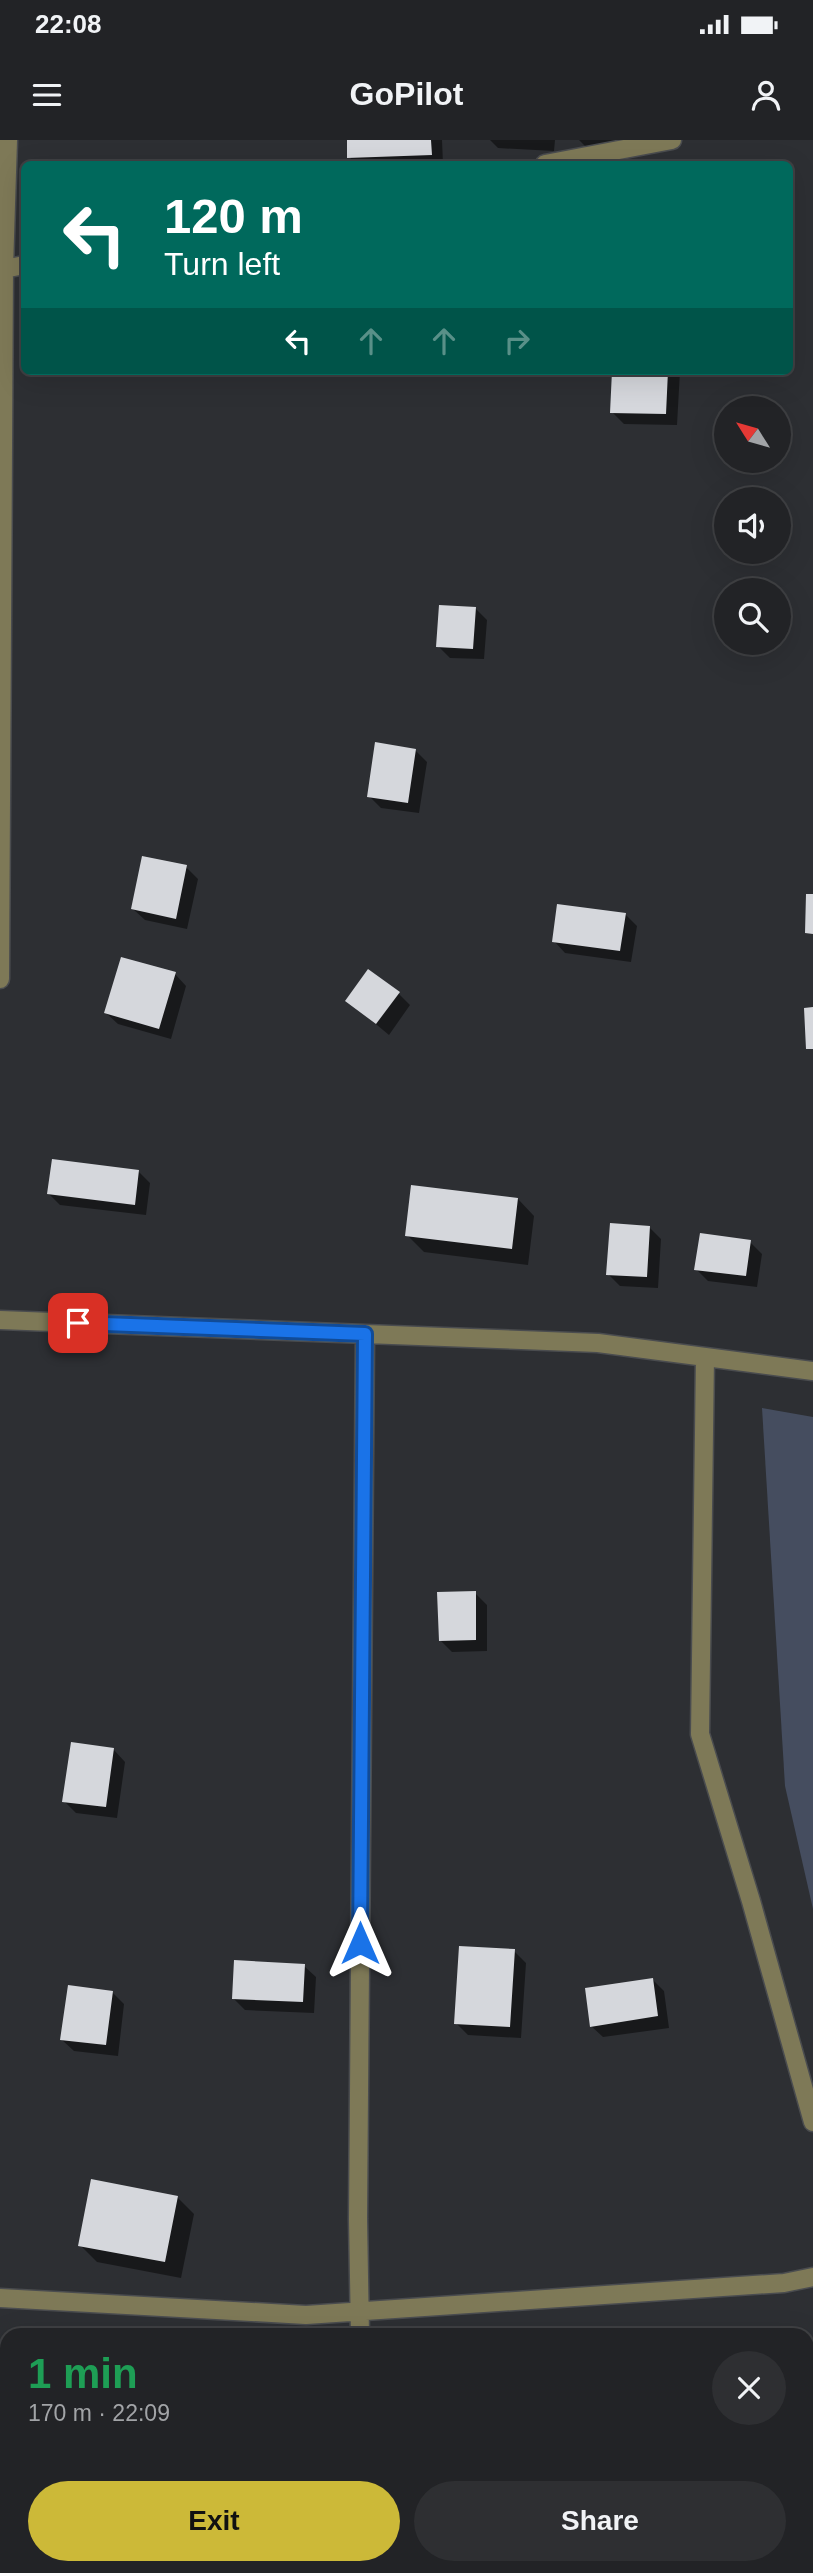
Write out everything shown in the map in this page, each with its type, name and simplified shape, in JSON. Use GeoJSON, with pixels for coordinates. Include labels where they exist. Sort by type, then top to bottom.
{"type":"FeatureCollection","features":[{"type":"Feature","properties":{"kind":"street"},"geometry":{"type":"LineString","coordinates":[[0,979],[4,269],[8,140]]}},
{"type":"Feature","properties":{"kind":"street"},"geometry":{"type":"LineString","coordinates":[[561,161],[672,140]]}},
{"type":"Feature","properties":{"kind":"street"},"geometry":{"type":"LineString","coordinates":[[4,269],[21,266]]}},
{"type":"Feature","properties":{"kind":"street"},"geometry":{"type":"LineString","coordinates":[[0,1320],[598,1343],[813,1371]]}},
{"type":"Feature","properties":{"kind":"street"},"geometry":{"type":"LineString","coordinates":[[360,2328],[358,2219],[365,1334]]}},
{"type":"Feature","properties":{"kind":"street"},"geometry":{"type":"LineString","coordinates":[[705,1357],[700,1734],[813,2122]]}},
{"type":"Feature","properties":{"kind":"street"},"geometry":{"type":"LineString","coordinates":[[0,2298],[306,2315],[360,2314],[784,2283],[813,2277]]}},
{"type":"Feature","properties":{"kind":"shaded area"},"geometry":{"type":"Polygon","coordinates":[[[762,1408],[813,1417],[813,1909],[785,1786],[762,1408]]]}},
{"type":"Feature","properties":{"kind":"building"},"geometry":{"type":"Polygon","coordinates":[[[347,140],[431,140],[432,155],[347,158],[347,140]]]}},
{"type":"Feature","properties":{"kind":"building"},"geometry":{"type":"Polygon","coordinates":[[[612,375],[668,375],[666,414],[610,413],[612,375]]]}},
{"type":"Feature","properties":{"kind":"building"},"geometry":{"type":"Polygon","coordinates":[[[439,605],[476,607],[473,649],[436,647],[439,605]]]}},
{"type":"Feature","properties":{"kind":"building"},"geometry":{"type":"Polygon","coordinates":[[[375,742],[416,749],[408,803],[367,797],[375,742]]]}},
{"type":"Feature","properties":{"kind":"building"},"geometry":{"type":"Polygon","coordinates":[[[142,856],[187,865],[176,919],[131,909],[142,856]]]}},
{"type":"Feature","properties":{"kind":"building"},"geometry":{"type":"Polygon","coordinates":[[[806,894],[813,894],[813,934],[805,933],[806,894]]]}},
{"type":"Feature","properties":{"kind":"building"},"geometry":{"type":"Polygon","coordinates":[[[557,904],[626,913],[620,951],[552,942],[557,904]]]}},
{"type":"Feature","properties":{"kind":"building"},"geometry":{"type":"Polygon","coordinates":[[[121,957],[176,972],[159,1029],[104,1013],[121,957]]]}},
{"type":"Feature","properties":{"kind":"building"},"geometry":{"type":"Polygon","coordinates":[[[368,969],[400,992],[376,1024],[345,1001],[368,969]]]}},
{"type":"Feature","properties":{"kind":"building"},"geometry":{"type":"Polygon","coordinates":[[[813,1007],[813,1049],[806,1049],[804,1008],[813,1007]]]}},
{"type":"Feature","properties":{"kind":"building"},"geometry":{"type":"Polygon","coordinates":[[[52,1159],[139,1170],[135,1205],[47,1194],[52,1159]]]}},
{"type":"Feature","properties":{"kind":"building"},"geometry":{"type":"Polygon","coordinates":[[[411,1185],[518,1198],[512,1249],[405,1236],[411,1185]]]}},
{"type":"Feature","properties":{"kind":"building"},"geometry":{"type":"Polygon","coordinates":[[[610,1223],[650,1226],[647,1277],[606,1275],[610,1223]]]}},
{"type":"Feature","properties":{"kind":"building"},"geometry":{"type":"Polygon","coordinates":[[[700,1233],[751,1240],[746,1276],[694,1270],[700,1233]]]}},
{"type":"Feature","properties":{"kind":"building"},"geometry":{"type":"Polygon","coordinates":[[[476,1591],[476,1640],[439,1641],[437,1592],[476,1591]]]}},
{"type":"Feature","properties":{"kind":"building"},"geometry":{"type":"Polygon","coordinates":[[[71,1742],[114,1748],[106,1807],[62,1802],[71,1742]]]}},
{"type":"Feature","properties":{"kind":"building"},"geometry":{"type":"Polygon","coordinates":[[[459,1946],[515,1949],[510,2027],[454,2024],[459,1946]]]}},
{"type":"Feature","properties":{"kind":"building"},"geometry":{"type":"Polygon","coordinates":[[[234,1960],[305,1964],[303,2002],[232,1999],[234,1960]]]}},
{"type":"Feature","properties":{"kind":"building"},"geometry":{"type":"Polygon","coordinates":[[[653,1978],[658,2016],[590,2027],[585,1988],[653,1978]]]}},
{"type":"Feature","properties":{"kind":"building"},"geometry":{"type":"Polygon","coordinates":[[[68,1985],[113,1991],[106,2045],[60,2040],[68,1985]]]}},
{"type":"Feature","properties":{"kind":"building"},"geometry":{"type":"Polygon","coordinates":[[[91,2179],[178,2196],[165,2262],[78,2246],[91,2179]]]}},
{"type":"Feature","properties":{"kind":"route"},"geometry":{"type":"LineString","coordinates":[[78,1323],[365,1334],[360,1943]]}}]}
